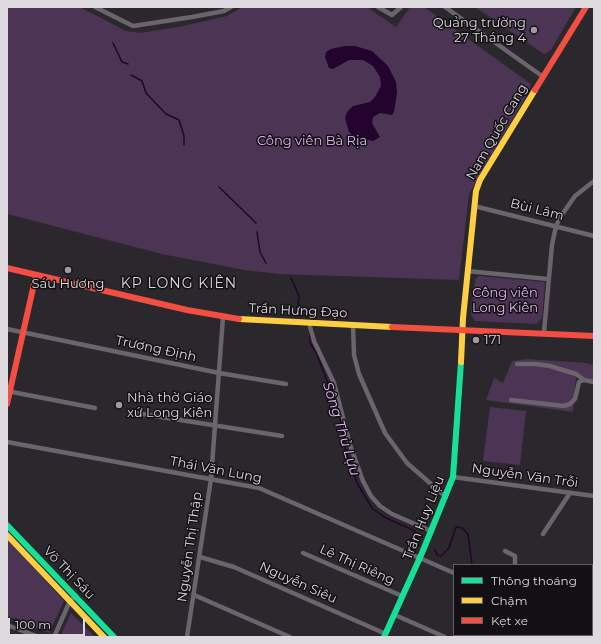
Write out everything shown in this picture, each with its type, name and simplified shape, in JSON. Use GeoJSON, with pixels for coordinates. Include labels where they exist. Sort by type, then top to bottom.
{"type":"FeatureCollection","features":[{"type":"Feature","properties":{"kind":"street"},"geometry":{"type":"LineString","coordinates":[[94,7],[133,26],[192,17],[231,7]]}},
{"type":"Feature","properties":{"kind":"street"},"geometry":{"type":"LineString","coordinates":[[378,7],[392,16],[401,7]]}},
{"type":"Feature","properties":{"kind":"street"},"geometry":{"type":"LineString","coordinates":[[445,7],[542,76]]}},
{"type":"Feature","properties":{"kind":"street","name":"Nam Quốc Cang"},"geometry":{"type":"LineString","coordinates":[[462,329],[474,206],[480,180],[542,76],[586,7]]}},
{"type":"Feature","properties":{"kind":"street"},"geometry":{"type":"LineString","coordinates":[[544,332],[548,279],[556,226],[569,204],[594,181]]}},
{"type":"Feature","properties":{"kind":"street"},"geometry":{"type":"LineString","coordinates":[[589,185],[594,187]]}},
{"type":"Feature","properties":{"kind":"street","name":"Bùi Lâm"},"geometry":{"type":"LineString","coordinates":[[474,206],[594,236]]}},
{"type":"Feature","properties":{"kind":"street","name":"Trần Hưng Đạo"},"geometry":{"type":"LineString","coordinates":[[7,268],[223,317],[309,323],[544,332],[594,336]]}},
{"type":"Feature","properties":{"kind":"street"},"geometry":{"type":"LineString","coordinates":[[467,271],[548,279]]}},
{"type":"Feature","properties":{"kind":"street"},"geometry":{"type":"LineString","coordinates":[[7,404],[8,391],[24,332],[36,275]]}},
{"type":"Feature","properties":{"kind":"street","name":"Nguyễn Thị Thập"},"geometry":{"type":"LineString","coordinates":[[187,637],[211,479],[223,317]]}},
{"type":"Feature","properties":{"kind":"street"},"geometry":{"type":"LineString","coordinates":[[309,323],[314,341],[334,383],[350,446],[360,475],[371,496],[380,506],[392,514],[432,531]]}},
{"type":"Feature","properties":{"kind":"street"},"geometry":{"type":"LineString","coordinates":[[353,325],[354,355],[359,374],[385,433],[407,463],[446,497]]}},
{"type":"Feature","properties":{"kind":"street","name":"Trương Định"},"geometry":{"type":"LineString","coordinates":[[7,328],[219,373],[286,384]]}},
{"type":"Feature","properties":{"kind":"street","name":"Trần Huy Liệu"},"geometry":{"type":"LineString","coordinates":[[385,636],[432,531],[453,477],[459,410],[462,329]]}},
{"type":"Feature","properties":{"kind":"street"},"geometry":{"type":"LineString","coordinates":[[517,364],[550,366],[576,374],[584,380],[594,382]]}},
{"type":"Feature","properties":{"kind":"street"},"geometry":{"type":"LineString","coordinates":[[511,400],[564,406],[570,404],[575,399],[579,382],[584,380]]}},
{"type":"Feature","properties":{"kind":"street"},"geometry":{"type":"LineString","coordinates":[[8,391],[95,408]]}},
{"type":"Feature","properties":{"kind":"street"},"geometry":{"type":"LineString","coordinates":[[136,413],[282,436]]}},
{"type":"Feature","properties":{"kind":"street","name":"Thái Văn Lung"},"geometry":{"type":"LineString","coordinates":[[7,442],[247,485],[268,491],[453,573]]}},
{"type":"Feature","properties":{"kind":"street","name":"Nguyễn Văn Trỗi"},"geometry":{"type":"LineString","coordinates":[[453,477],[594,496]]}},
{"type":"Feature","properties":{"kind":"street"},"geometry":{"type":"LineString","coordinates":[[543,534],[570,493]]}},
{"type":"Feature","properties":{"kind":"street","name":"Võ Thị Sáu"},"geometry":{"type":"LineString","coordinates":[[7,525],[114,637]]}},
{"type":"Feature","properties":{"kind":"street","name":"Võ Thị Sáu"},"geometry":{"type":"LineString","coordinates":[[7,535],[104,637]]}},
{"type":"Feature","properties":{"kind":"street"},"geometry":{"type":"LineString","coordinates":[[506,551],[515,556],[515,564]]}},
{"type":"Feature","properties":{"kind":"street","name":"Lê Thị Riêng"},"geometry":{"type":"LineString","coordinates":[[303,553],[402,596]]}},
{"type":"Feature","properties":{"kind":"street","name":"Nguyễn Siêu"},"geometry":{"type":"LineString","coordinates":[[200,557],[234,567],[385,636]]}},
{"type":"Feature","properties":{"kind":"street"},"geometry":{"type":"LineString","coordinates":[[194,595],[290,637]]}},
{"type":"Feature","properties":{"kind":"street"},"geometry":{"type":"LineString","coordinates":[[54,637],[70,602],[76,596]]}},
{"type":"Feature","properties":{"kind":"street"},"geometry":{"type":"LineString","coordinates":[[395,615],[444,637]]}},
{"type":"Feature","properties":{"kind":"street"},"geometry":{"type":"LineString","coordinates":[[7,625],[39,637]]}},
{"type":"Feature","properties":{"kind":"green space","name":"Công viên Bà Rịa"},"geometry":{"type":"Polygon","coordinates":[[[7,7],[80,7],[126,31],[141,33],[183,26],[227,16],[242,7],[367,7],[396,27],[410,7],[424,7],[531,84],[528,93],[469,194],[459,280],[279,274],[244,270],[162,254],[7,214],[7,7]]]}},
{"type":"Feature","properties":{"kind":"green space","name":"Quảng trường 27 Tháng 4"},"geometry":{"type":"Polygon","coordinates":[[[475,7],[576,7],[551,50],[544,54],[475,7]]]}},
{"type":"Feature","properties":{"kind":"green space","name":"Công viên Long Kiên"},"geometry":{"type":"Polygon","coordinates":[[[479,276],[545,282],[542,318],[536,324],[475,321],[471,315],[475,280],[479,276]]]}},
{"type":"Feature","properties":{"kind":"green space"},"geometry":{"type":"Polygon","coordinates":[[[528,359],[586,363],[594,365],[594,380],[576,376],[573,412],[486,400],[494,378],[503,383],[512,361],[528,359]]]}},
{"type":"Feature","properties":{"kind":"green space"},"geometry":{"type":"Polygon","coordinates":[[[490,407],[526,411],[520,465],[483,461],[490,407]]]}},
{"type":"Feature","properties":{"kind":"green space"},"geometry":{"type":"Polygon","coordinates":[[[7,538],[64,601],[49,633],[7,616],[7,538]]]}},
{"type":"Feature","properties":{"kind":"green space"},"geometry":{"type":"Polygon","coordinates":[[[71,613],[95,637],[60,637],[71,613]]]}},
{"type":"Feature","properties":{"kind":"shaded area"},"geometry":{"type":"Polygon","coordinates":[[[345,46],[355,46],[372,51],[388,66],[396,82],[397,93],[394,112],[392,115],[380,113],[373,117],[372,123],[380,137],[373,141],[355,137],[349,132],[345,118],[347,112],[353,106],[370,102],[375,97],[381,86],[380,77],[373,66],[363,60],[349,60],[333,69],[329,68],[325,57],[326,52],[331,49],[345,46]]]}},
{"type":"Feature","properties":{"kind":"waterway","name":"Sông Thủ Lựu"},"geometry":{"type":"LineString","coordinates":[[113,43],[122,62],[128,64]]}},
{"type":"Feature","properties":{"kind":"waterway","name":"Sông Thủ Lựu"},"geometry":{"type":"LineString","coordinates":[[131,75],[142,81],[146,93],[166,114],[179,120],[184,136],[184,145]]}},
{"type":"Feature","properties":{"kind":"waterway","name":"Sông Thủ Lựu"},"geometry":{"type":"LineString","coordinates":[[219,187],[256,223]]}},
{"type":"Feature","properties":{"kind":"waterway","name":"Sông Thủ Lựu"},"geometry":{"type":"LineString","coordinates":[[257,232],[260,252],[266,263]]}},
{"type":"Feature","properties":{"kind":"waterway","name":"Sông Thủ Lựu"},"geometry":{"type":"LineString","coordinates":[[291,278],[299,296],[297,315]]}},
{"type":"Feature","properties":{"kind":"waterway","name":"Sông Thủ Lựu"},"geometry":{"type":"LineString","coordinates":[[310,335],[310,343],[317,354],[337,409],[343,429],[342,439],[357,483],[372,508],[384,517],[415,531],[419,546]]}},
{"type":"Feature","properties":{"kind":"waterway","name":"Sông Thủ Lựu"},"geometry":{"type":"LineString","coordinates":[[435,550],[437,555],[441,556],[449,548],[456,527],[462,528],[468,534],[472,564]]}},
{"type":"Feature","properties":{"kind":"traffic: fast"},"geometry":{"type":"LineString","coordinates":[[384,637],[422,553],[453,477],[461,362]]}},
{"type":"Feature","properties":{"kind":"traffic: fast"},"geometry":{"type":"LineString","coordinates":[[7,525],[114,637]]}},
{"type":"Feature","properties":{"kind":"traffic: slow"},"geometry":{"type":"LineString","coordinates":[[461,362],[463,318],[476,191],[480,180],[535,90]]}},
{"type":"Feature","properties":{"kind":"traffic: slow"},"geometry":{"type":"LineString","coordinates":[[239,319],[392,327]]}},
{"type":"Feature","properties":{"kind":"traffic: slow"},"geometry":{"type":"LineString","coordinates":[[7,535],[104,637]]}},
{"type":"Feature","properties":{"kind":"traffic: jam"},"geometry":{"type":"LineString","coordinates":[[535,90],[586,7]]}},
{"type":"Feature","properties":{"kind":"traffic: jam"},"geometry":{"type":"LineString","coordinates":[[7,268],[187,310],[239,319]]}},
{"type":"Feature","properties":{"kind":"traffic: jam"},"geometry":{"type":"LineString","coordinates":[[7,404],[36,275]]}},
{"type":"Feature","properties":{"kind":"traffic: jam"},"geometry":{"type":"LineString","coordinates":[[392,327],[594,336]]}},
{"type":"Feature","properties":{"kind":"place","name":"Quảng trường 27 Tháng 4"},"geometry":{"type":"Point","coordinates":[534,30]}},
{"type":"Feature","properties":{"kind":"place","name":"Sáu Hương"},"geometry":{"type":"Point","coordinates":[68,270]}},
{"type":"Feature","properties":{"kind":"place","name":"171"},"geometry":{"type":"Point","coordinates":[476,340]}},
{"type":"Feature","properties":{"kind":"place","name":"Nhà thờ Giáo xứ Long Kiên"},"geometry":{"type":"Point","coordinates":[119,405]}},
{"type":"Feature","properties":{"kind":"district","name":"KP LONG KIÊN"},"geometry":{"type":"Point","coordinates":[179,284]}}]}
